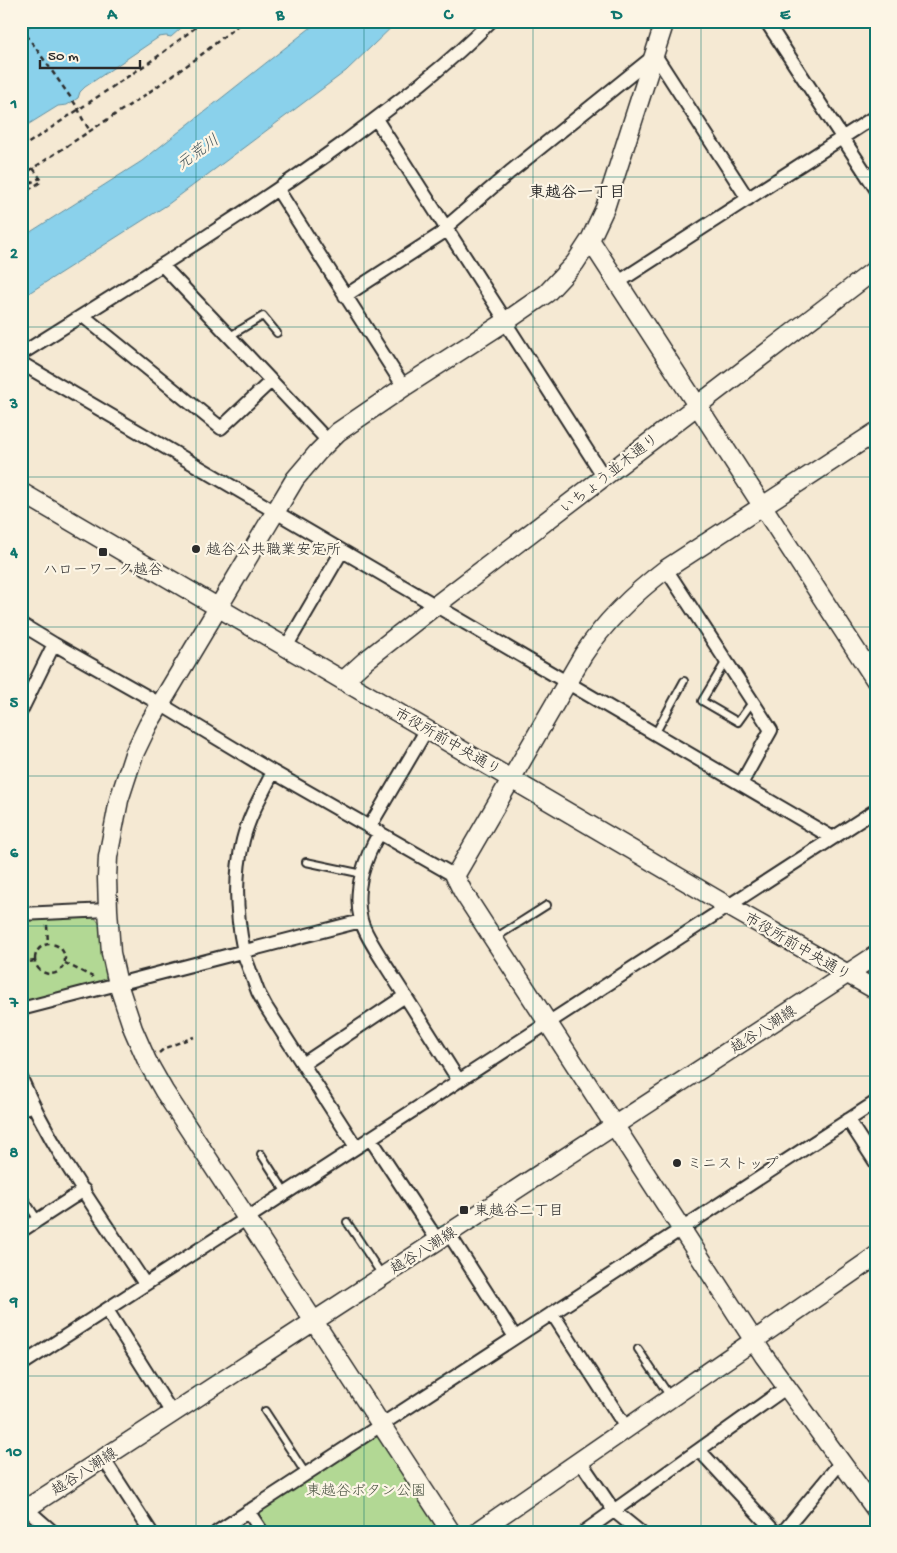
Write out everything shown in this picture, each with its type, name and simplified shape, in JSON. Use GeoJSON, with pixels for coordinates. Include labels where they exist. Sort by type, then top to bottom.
{"type":"FeatureCollection","features":[{"type":"Feature","properties":{"kind":"street"},"geometry":{"type":"LineString","coordinates":[[21,354],[278,190],[376,119],[438,69],[491,21]]}},
{"type":"Feature","properties":{"kind":"street"},"geometry":{"type":"LineString","coordinates":[[451,1532],[164,1091],[147,1061],[133,1029],[110,986],[108,857],[124,780],[148,725],[162,705],[295,479],[328,440],[363,414],[506,322],[547,292],[575,263],[590,240],[604,208],[618,170],[665,21]]}},
{"type":"Feature","properties":{"kind":"street"},"geometry":{"type":"LineString","coordinates":[[766,21],[876,189]]}},
{"type":"Feature","properties":{"kind":"street"},"geometry":{"type":"LineString","coordinates":[[654,56],[748,199]]}},
{"type":"Feature","properties":{"kind":"street"},"geometry":{"type":"LineString","coordinates":[[345,296],[446,229],[518,166],[654,56]]}},
{"type":"Feature","properties":{"kind":"street"},"geometry":{"type":"LineString","coordinates":[[617,283],[876,116]]}},
{"type":"Feature","properties":{"kind":"street"},"geometry":{"type":"LineString","coordinates":[[376,119],[604,478]]}},
{"type":"Feature","properties":{"kind":"street"},"geometry":{"type":"LineString","coordinates":[[278,190],[404,387]]}},
{"type":"Feature","properties":{"kind":"street"},"geometry":{"type":"LineString","coordinates":[[590,240],[876,681]]}},
{"type":"Feature","properties":{"kind":"street"},"geometry":{"type":"LineString","coordinates":[[162,265],[328,440]]}},
{"type":"Feature","properties":{"kind":"street","name":"いちょう並木通り"},"geometry":{"type":"LineString","coordinates":[[344,680],[435,606],[876,269]]}},
{"type":"Feature","properties":{"kind":"street"},"geometry":{"type":"LineString","coordinates":[[83,316],[221,428],[272,381]]}},
{"type":"Feature","properties":{"kind":"street"},"geometry":{"type":"LineString","coordinates":[[21,363],[833,838]]}},
{"type":"Feature","properties":{"kind":"street"},"geometry":{"type":"LineString","coordinates":[[455,876],[567,682],[598,633],[620,608],[640,588],[666,569],[875,433]]}},
{"type":"Feature","properties":{"kind":"street","name":"市役所前中央通り"},"geometry":{"type":"LineString","coordinates":[[21,492],[427,728],[728,906],[876,990]]}},
{"type":"Feature","properties":{"kind":"street"},"geometry":{"type":"LineString","coordinates":[[286,646],[342,551]]}},
{"type":"Feature","properties":{"kind":"street"},"geometry":{"type":"LineString","coordinates":[[666,569],[771,730],[741,784]]}},
{"type":"Feature","properties":{"kind":"street"},"geometry":{"type":"LineString","coordinates":[[21,624],[455,876],[463,892],[754,1340],[876,1510]]}},
{"type":"Feature","properties":{"kind":"street"},"geometry":{"type":"LineString","coordinates":[[21,711],[54,644]]}},
{"type":"Feature","properties":{"kind":"street"},"geometry":{"type":"LineString","coordinates":[[427,728],[375,829],[362,874],[359,895],[361,921],[378,952],[459,1081]]}},
{"type":"Feature","properties":{"kind":"street"},"geometry":{"type":"LineString","coordinates":[[273,772],[252,815],[243,840],[239,863],[236,894],[237,915],[243,952],[266,1008],[356,1147]]}},
{"type":"Feature","properties":{"kind":"street"},"geometry":{"type":"LineString","coordinates":[[21,1365],[876,810]]}},
{"type":"Feature","properties":{"kind":"street"},"geometry":{"type":"LineString","coordinates":[[21,914],[108,910]]}},
{"type":"Feature","properties":{"kind":"street"},"geometry":{"type":"LineString","coordinates":[[21,1009],[361,921]]}},
{"type":"Feature","properties":{"kind":"street","name":"越谷八潮線"},"geometry":{"type":"LineString","coordinates":[[23,1508],[443,1238],[876,955]]}},
{"type":"Feature","properties":{"kind":"street"},"geometry":{"type":"LineString","coordinates":[[303,1064],[406,996]]}},
{"type":"Feature","properties":{"kind":"street"},"geometry":{"type":"LineString","coordinates":[[21,1078],[27,1108],[84,1190],[145,1284]]}},
{"type":"Feature","properties":{"kind":"street"},"geometry":{"type":"LineString","coordinates":[[217,1532],[876,1102]]}},
{"type":"Feature","properties":{"kind":"street"},"geometry":{"type":"LineString","coordinates":[[848,1120],[876,1164]]}},
{"type":"Feature","properties":{"kind":"street"},"geometry":{"type":"LineString","coordinates":[[370,1138],[514,1338]]}},
{"type":"Feature","properties":{"kind":"street"},"geometry":{"type":"LineString","coordinates":[[21,1231],[84,1190]]}},
{"type":"Feature","properties":{"kind":"street"},"geometry":{"type":"LineString","coordinates":[[477,1532],[875,1258]]}},
{"type":"Feature","properties":{"kind":"street"},"geometry":{"type":"LineString","coordinates":[[107,1310],[172,1413]]}},
{"type":"Feature","properties":{"kind":"street"},"geometry":{"type":"LineString","coordinates":[[552,1313],[627,1429]]}},
{"type":"Feature","properties":{"kind":"street"},"geometry":{"type":"LineString","coordinates":[[584,1532],[787,1387]]}},
{"type":"Feature","properties":{"kind":"street"},"geometry":{"type":"LineString","coordinates":[[699,1450],[775,1532]]}},
{"type":"Feature","properties":{"kind":"street"},"geometry":{"type":"LineString","coordinates":[[103,1458],[151,1532]]}},
{"type":"Feature","properties":{"kind":"street"},"geometry":{"type":"LineString","coordinates":[[580,1461],[614,1511],[640,1532]]}},
{"type":"Feature","properties":{"kind":"street"},"geometry":{"type":"LineString","coordinates":[[783,1532],[841,1462]]}},
{"type":"Feature","properties":{"kind":"street"},"geometry":{"type":"LineString","coordinates":[[23,1508],[53,1532]]}},
{"type":"Feature","properties":{"kind":"street"},"geometry":{"type":"LineString","coordinates":[[248,1511],[262,1532]]}},
{"type":"Feature","properties":{"kind":"lane"},"geometry":{"type":"LineString","coordinates":[[230,336],[263,316],[277,333]]}},
{"type":"Feature","properties":{"kind":"lane"},"geometry":{"type":"LineString","coordinates":[[726,660],[702,701],[738,722],[753,701]]}},
{"type":"Feature","properties":{"kind":"lane"},"geometry":{"type":"LineString","coordinates":[[655,734],[684,681]]}},
{"type":"Feature","properties":{"kind":"lane"},"geometry":{"type":"LineString","coordinates":[[306,862],[362,874]]}},
{"type":"Feature","properties":{"kind":"lane"},"geometry":{"type":"LineString","coordinates":[[494,938],[546,905]]}},
{"type":"Feature","properties":{"kind":"lane"},"geometry":{"type":"LineString","coordinates":[[261,1154],[286,1193]]}},
{"type":"Feature","properties":{"kind":"lane"},"geometry":{"type":"LineString","coordinates":[[21,1194],[38,1220]]}},
{"type":"Feature","properties":{"kind":"lane"},"geometry":{"type":"LineString","coordinates":[[347,1222],[382,1276]]}},
{"type":"Feature","properties":{"kind":"lane"},"geometry":{"type":"LineString","coordinates":[[638,1348],[671,1399]]}},
{"type":"Feature","properties":{"kind":"lane"},"geometry":{"type":"LineString","coordinates":[[265,1412],[306,1474]]}},
{"type":"Feature","properties":{"kind":"path"},"geometry":{"type":"LineString","coordinates":[[21,148],[157,57],[204,21]]}},
{"type":"Feature","properties":{"kind":"path"},"geometry":{"type":"LineString","coordinates":[[21,176],[142,97],[196,59],[243,21]]}},
{"type":"Feature","properties":{"kind":"path"},"geometry":{"type":"LineString","coordinates":[[21,26],[79,110],[90,131]]}},
{"type":"Feature","properties":{"kind":"path"},"geometry":{"type":"LineString","coordinates":[[21,195],[42,181],[33,168]]}},
{"type":"Feature","properties":{"kind":"path"},"geometry":{"type":"LineString","coordinates":[[21,187],[40,178]]}},
{"type":"Feature","properties":{"kind":"path"},"geometry":{"type":"LineString","coordinates":[[46,913],[48,944]]}},
{"type":"Feature","properties":{"kind":"path"},"geometry":{"type":"LineString","coordinates":[[48,944],[61,949],[65,958],[59,972],[49,974],[40,970],[36,961],[38,951],[48,944]]}},
{"type":"Feature","properties":{"kind":"path"},"geometry":{"type":"LineString","coordinates":[[21,963],[36,961]]}},
{"type":"Feature","properties":{"kind":"path"},"geometry":{"type":"LineString","coordinates":[[64,963],[110,986]]}},
{"type":"Feature","properties":{"kind":"path"},"geometry":{"type":"LineString","coordinates":[[147,1061],[165,1048],[194,1037]]}},
{"type":"Feature","properties":{"kind":"green space"},"geometry":{"type":"Polygon","coordinates":[[[94,917],[100,924],[108,973],[103,982],[21,1003],[21,920],[94,917]]]}},
{"type":"Feature","properties":{"kind":"green space","name":"東越谷ボタン公園"},"geometry":{"type":"Polygon","coordinates":[[[372,1436],[383,1438],[444,1532],[267,1532],[257,1517],[259,1509],[372,1436]]]}},
{"type":"Feature","properties":{"kind":"water"},"geometry":{"type":"Polygon","coordinates":[[[38,21],[189,21],[171,37],[159,37],[85,87],[80,92],[78,98],[67,105],[58,106],[21,129],[21,33],[38,21]]]}},
{"type":"Feature","properties":{"kind":"water","name":"元荒川"},"geometry":{"type":"Polygon","coordinates":[[[319,21],[398,21],[346,71],[167,205],[21,298],[21,238],[142,161],[319,21]]]}},
{"type":"Feature","properties":{"kind":"place","name":"越谷公共職業安定所"},"geometry":{"type":"Point","coordinates":[196,549]}},
{"type":"Feature","properties":{"kind":"place","name":"ハローワーク越谷"},"geometry":{"type":"Point","coordinates":[103,552]}},
{"type":"Feature","properties":{"kind":"place","name":"ミニストップ"},"geometry":{"type":"Point","coordinates":[677,1163]}},
{"type":"Feature","properties":{"kind":"place","name":"東越谷二丁目"},"geometry":{"type":"Point","coordinates":[464,1210]}},
{"type":"Feature","properties":{"kind":"district","name":"東越谷一丁目"},"geometry":{"type":"Point","coordinates":[577,191]}}]}
